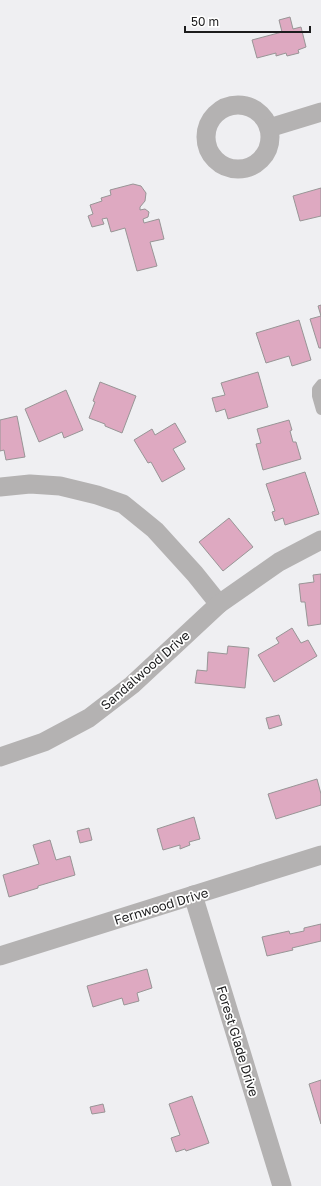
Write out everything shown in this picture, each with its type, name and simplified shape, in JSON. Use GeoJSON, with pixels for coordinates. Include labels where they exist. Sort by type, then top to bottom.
{"type":"FeatureCollection","features":[{"type":"Feature","properties":{"kind":"street"},"geometry":{"type":"LineString","coordinates":[[269,128],[321,112]]}},
{"type":"Feature","properties":{"kind":"street"},"geometry":{"type":"LineString","coordinates":[[0,487],[30,484],[60,486],[97,495],[123,504],[155,530],[220,604]]}},
{"type":"Feature","properties":{"kind":"street","name":"Sandalwood Drive"},"geometry":{"type":"LineString","coordinates":[[0,757],[44,742],[89,718],[132,685],[220,604],[279,562],[321,540]]}},
{"type":"Feature","properties":{"kind":"street","name":"Fernwood Drive"},"geometry":{"type":"LineString","coordinates":[[0,956],[321,855]]}},
{"type":"Feature","properties":{"kind":"street","name":"Forest Glade Drive"},"geometry":{"type":"LineString","coordinates":[[193,896],[282,1186]]}},
{"type":"Feature","properties":{"kind":"lane"},"geometry":{"type":"LineString","coordinates":[[321,384],[317,389],[321,410]]}},
{"type":"Feature","properties":{"kind":"building"},"geometry":{"type":"Polygon","coordinates":[[[290,17],[293,29],[301,27],[306,47],[298,50],[299,53],[287,56],[286,53],[276,56],[276,53],[257,58],[252,40],[282,32],[279,20],[290,17]]]}},
{"type":"Feature","properties":{"kind":"building"},"geometry":{"type":"Polygon","coordinates":[[[133,184],[141,186],[146,193],[145,201],[140,207],[140,210],[145,209],[149,212],[148,217],[143,219],[144,223],[159,219],[164,239],[150,242],[157,266],[137,271],[125,228],[111,232],[107,218],[102,219],[104,224],[92,227],[88,216],[93,214],[90,205],[102,201],[101,198],[111,195],[110,190],[133,184]]]}},
{"type":"Feature","properties":{"kind":"building"},"geometry":{"type":"Polygon","coordinates":[[[321,188],[321,216],[300,221],[293,196],[321,188]]]}},
{"type":"Feature","properties":{"kind":"building"},"geometry":{"type":"Polygon","coordinates":[[[321,305],[321,316],[318,306],[321,305]]]}},
{"type":"Feature","properties":{"kind":"building"},"geometry":{"type":"Polygon","coordinates":[[[321,316],[321,348],[319,348],[310,319],[321,316]]]}},
{"type":"Feature","properties":{"kind":"building"},"geometry":{"type":"Polygon","coordinates":[[[299,320],[311,360],[292,366],[289,356],[266,363],[256,333],[299,320]]]}},
{"type":"Feature","properties":{"kind":"building"},"geometry":{"type":"Polygon","coordinates":[[[258,372],[268,407],[228,419],[225,409],[216,412],[212,398],[225,395],[221,383],[258,372]]]}},
{"type":"Feature","properties":{"kind":"building"},"geometry":{"type":"Polygon","coordinates":[[[100,382],[136,396],[122,433],[89,418],[100,382]]]}},
{"type":"Feature","properties":{"kind":"building"},"geometry":{"type":"Polygon","coordinates":[[[66,390],[83,430],[64,438],[62,432],[39,442],[25,409],[66,390]]]}},
{"type":"Feature","properties":{"kind":"building"},"geometry":{"type":"Polygon","coordinates":[[[17,416],[25,457],[6,460],[4,450],[0,451],[0,420],[17,416]]]}},
{"type":"Feature","properties":{"kind":"building"},"geometry":{"type":"Polygon","coordinates":[[[289,420],[293,442],[296,442],[301,459],[263,470],[256,444],[261,443],[257,429],[289,420]]]}},
{"type":"Feature","properties":{"kind":"building"},"geometry":{"type":"Polygon","coordinates":[[[175,423],[186,442],[173,449],[185,469],[162,482],[151,462],[148,463],[134,440],[152,429],[155,435],[175,423]]]}},
{"type":"Feature","properties":{"kind":"building"},"geometry":{"type":"Polygon","coordinates":[[[305,472],[319,514],[285,525],[283,518],[275,521],[272,512],[275,511],[266,484],[305,472]]]}},
{"type":"Feature","properties":{"kind":"building"},"geometry":{"type":"Polygon","coordinates":[[[229,518],[253,547],[223,571],[199,542],[229,518]]]}},
{"type":"Feature","properties":{"kind":"building"},"geometry":{"type":"Polygon","coordinates":[[[321,574],[321,624],[308,626],[305,602],[301,602],[299,584],[314,582],[313,575],[321,574]]]}},
{"type":"Feature","properties":{"kind":"building"},"geometry":{"type":"Polygon","coordinates":[[[292,628],[301,643],[308,640],[317,656],[274,682],[258,655],[279,643],[276,638],[292,628]]]}},
{"type":"Feature","properties":{"kind":"building"},"geometry":{"type":"Polygon","coordinates":[[[228,646],[249,648],[245,688],[195,683],[197,670],[207,671],[208,652],[227,654],[228,646]]]}},
{"type":"Feature","properties":{"kind":"building"},"geometry":{"type":"Polygon","coordinates":[[[279,715],[282,725],[269,729],[266,718],[279,715]]]}},
{"type":"Feature","properties":{"kind":"building"},"geometry":{"type":"Polygon","coordinates":[[[317,779],[321,794],[321,805],[276,819],[268,794],[317,779]]]}},
{"type":"Feature","properties":{"kind":"building"},"geometry":{"type":"Polygon","coordinates":[[[194,817],[200,839],[189,842],[190,845],[180,849],[180,845],[163,850],[157,829],[194,817]]]}},
{"type":"Feature","properties":{"kind":"building"},"geometry":{"type":"Polygon","coordinates":[[[89,828],[92,840],[80,843],[77,831],[89,828]]]}},
{"type":"Feature","properties":{"kind":"building"},"geometry":{"type":"Polygon","coordinates":[[[50,840],[56,860],[70,856],[75,875],[38,886],[38,888],[9,897],[3,875],[39,864],[33,845],[50,840]]]}},
{"type":"Feature","properties":{"kind":"building"},"geometry":{"type":"Polygon","coordinates":[[[321,924],[321,941],[267,956],[262,937],[289,931],[290,934],[304,931],[304,928],[321,924]]]}},
{"type":"Feature","properties":{"kind":"building"},"geometry":{"type":"Polygon","coordinates":[[[147,969],[152,988],[137,993],[139,1001],[124,1005],[122,998],[93,1007],[87,986],[147,969]]]}},
{"type":"Feature","properties":{"kind":"building"},"geometry":{"type":"Polygon","coordinates":[[[321,1080],[321,1124],[309,1084],[321,1080]]]}},
{"type":"Feature","properties":{"kind":"building"},"geometry":{"type":"Polygon","coordinates":[[[192,1096],[209,1143],[186,1151],[185,1149],[176,1152],[171,1138],[180,1135],[169,1104],[192,1096]]]}},
{"type":"Feature","properties":{"kind":"building"},"geometry":{"type":"Polygon","coordinates":[[[103,1104],[105,1112],[92,1114],[90,1107],[103,1104]]]}}]}
